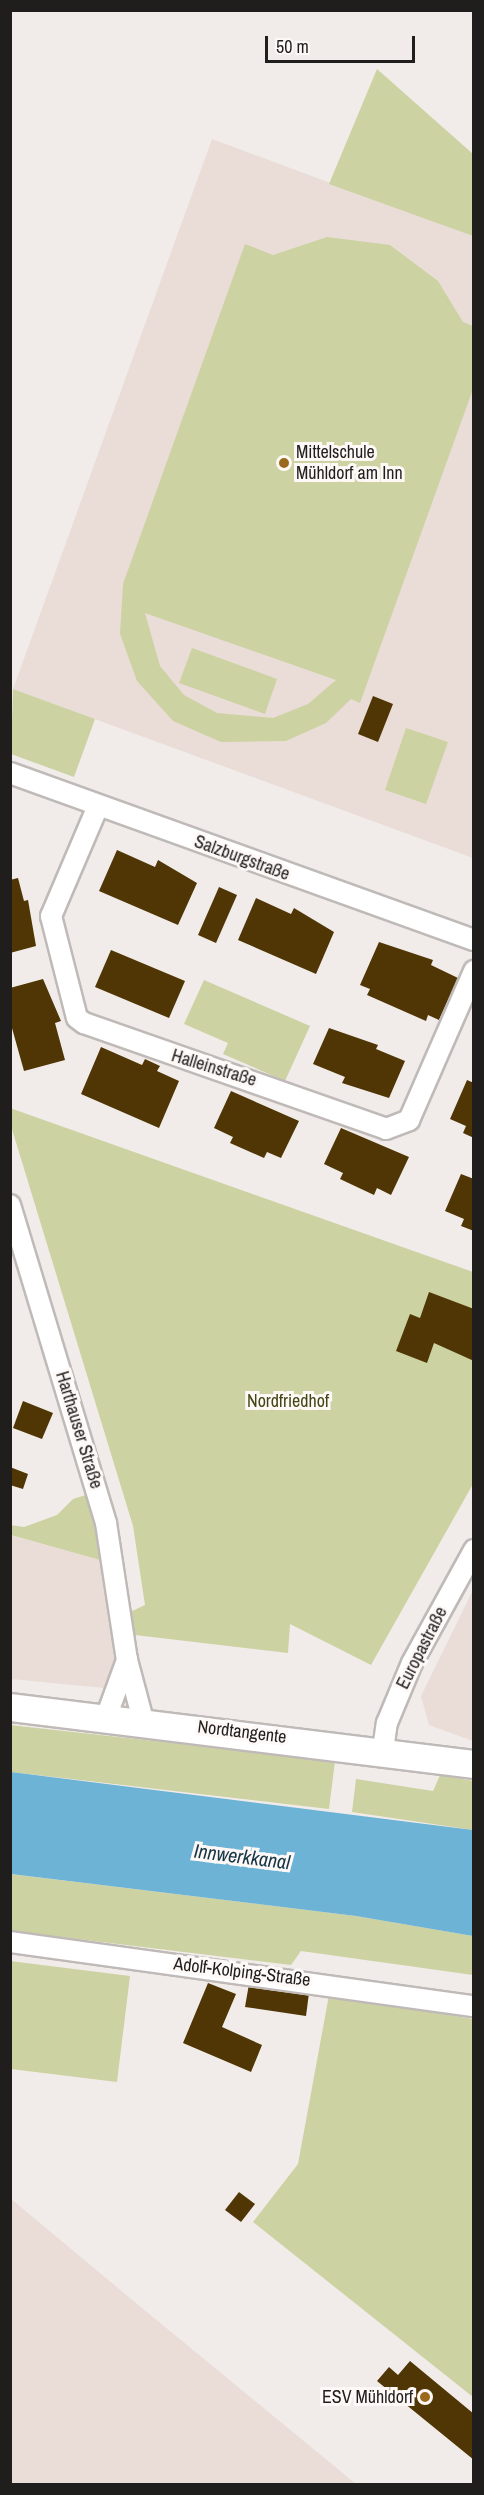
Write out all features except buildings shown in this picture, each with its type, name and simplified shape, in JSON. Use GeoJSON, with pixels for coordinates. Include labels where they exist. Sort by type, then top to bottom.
{"type":"FeatureCollection","features":[{"type":"Feature","properties":{"kind":"main road","name":"Nordtangente"},"geometry":{"type":"LineString","coordinates":[[10,1707],[107,1715],[383,1750],[474,1764]]}},
{"type":"Feature","properties":{"kind":"street","name":"Salzburgstraße"},"geometry":{"type":"LineString","coordinates":[[10,773],[98,807],[474,940]]}},
{"type":"Feature","properties":{"kind":"street","name":"Halleinstraße"},"geometry":{"type":"LineString","coordinates":[[98,807],[51,916],[77,1018],[84,1023],[393,1128],[409,1120],[474,970]]}},
{"type":"Feature","properties":{"kind":"street","name":"Harthauser Straße"},"geometry":{"type":"LineString","coordinates":[[10,1205],[106,1523],[127,1660],[143,1720]]}},
{"type":"Feature","properties":{"kind":"street","name":"Europastraße"},"geometry":{"type":"LineString","coordinates":[[383,1750],[387,1723],[412,1663],[474,1550]]}},
{"type":"Feature","properties":{"kind":"street","name":"Harthauser Straße"},"geometry":{"type":"LineString","coordinates":[[107,1715],[127,1660]]}},
{"type":"Feature","properties":{"kind":"street","name":"Adolf-Kolping-Straße"},"geometry":{"type":"LineString","coordinates":[[10,1942],[474,2006]]}},
{"type":"Feature","properties":{"kind":"shaded area","name":"Mittelschule Mühldorf am Inn"},"geometry":{"type":"Polygon","coordinates":[[[212,139],[473,236],[473,858],[13,689],[212,139]]]}},
{"type":"Feature","properties":{"kind":"shaded area"},"geometry":{"type":"Polygon","coordinates":[[[10,1535],[107,1562],[115,1665],[104,1688],[11,1679],[10,1535]]]}},
{"type":"Feature","properties":{"kind":"shaded area"},"geometry":{"type":"Polygon","coordinates":[[[473,1590],[473,1741],[429,1725],[421,1696],[473,1590]]]}},
{"type":"Feature","properties":{"kind":"shaded area"},"geometry":{"type":"Polygon","coordinates":[[[10,2198],[142,2308],[356,2484],[11,2484],[10,2198]]]}},
{"type":"Feature","properties":{"kind":"green space"},"geometry":{"type":"Polygon","coordinates":[[[377,69],[473,154],[473,236],[329,184],[377,69]]]}},
{"type":"Feature","properties":{"kind":"green space"},"geometry":{"type":"Polygon","coordinates":[[[327,237],[390,245],[438,281],[463,322],[473,326],[473,389],[360,703],[351,699],[326,723],[286,741],[221,742],[173,721],[137,681],[120,634],[123,584],[245,244],[273,255],[327,237]],[[145,613],[160,666],[184,695],[217,713],[273,718],[308,704],[336,680],[145,613]]]}},
{"type":"Feature","properties":{"kind":"green space"},"geometry":{"type":"Polygon","coordinates":[[[192,648],[277,679],[265,714],[179,683],[192,648]]]}},
{"type":"Feature","properties":{"kind":"green space"},"geometry":{"type":"Polygon","coordinates":[[[13,689],[95,719],[74,777],[11,754],[13,689]]]}},
{"type":"Feature","properties":{"kind":"green space"},"geometry":{"type":"Polygon","coordinates":[[[406,728],[448,742],[426,804],[385,790],[406,728]]]}},
{"type":"Feature","properties":{"kind":"green space"},"geometry":{"type":"Polygon","coordinates":[[[204,980],[310,1026],[285,1081],[223,1054],[228,1043],[184,1024],[204,980]]]}},
{"type":"Feature","properties":{"kind":"green space","name":"Nordfriedhof"},"geometry":{"type":"Polygon","coordinates":[[[10,1108],[473,1272],[473,1484],[371,1665],[290,1624],[288,1653],[135,1635],[130,1612],[145,1605],[133,1526],[11,1126],[10,1108]]]}},
{"type":"Feature","properties":{"kind":"green space"},"geometry":{"type":"Polygon","coordinates":[[[92,1493],[107,1562],[11,1535],[10,1525],[24,1527],[57,1515],[73,1499],[92,1493]]]}},
{"type":"Feature","properties":{"kind":"green space"},"geometry":{"type":"Polygon","coordinates":[[[10,1725],[335,1761],[329,1809],[11,1772],[10,1725]]]}},
{"type":"Feature","properties":{"kind":"green space"},"geometry":{"type":"Polygon","coordinates":[[[440,1775],[473,1781],[473,1830],[352,1812],[356,1779],[433,1791],[440,1775]]]}},
{"type":"Feature","properties":{"kind":"green space"},"geometry":{"type":"Polygon","coordinates":[[[10,1874],[356,1916],[473,1936],[473,1975],[301,1951],[291,1965],[11,1931],[10,1874]]]}},
{"type":"Feature","properties":{"kind":"green space"},"geometry":{"type":"Polygon","coordinates":[[[10,1961],[130,1976],[117,2082],[11,2069],[10,1961]]]}},
{"type":"Feature","properties":{"kind":"green space"},"geometry":{"type":"Polygon","coordinates":[[[329,1995],[473,2019],[473,2397],[253,2222],[298,2164],[329,1995]]]}},
{"type":"Feature","properties":{"kind":"water","name":"Innwerkkanal"},"geometry":{"type":"Polygon","coordinates":[[[11,1772],[473,1830],[473,1936],[356,1916],[11,1874],[11,1772]]]}},
{"type":"Feature","properties":{"kind":"place","name":"Mittelschule Mühldorf am Inn"},"geometry":{"type":"Point","coordinates":[284,463]}},
{"type":"Feature","properties":{"kind":"place","name":"ESV Mühldorf"},"geometry":{"type":"Point","coordinates":[425,2397]}}]}
